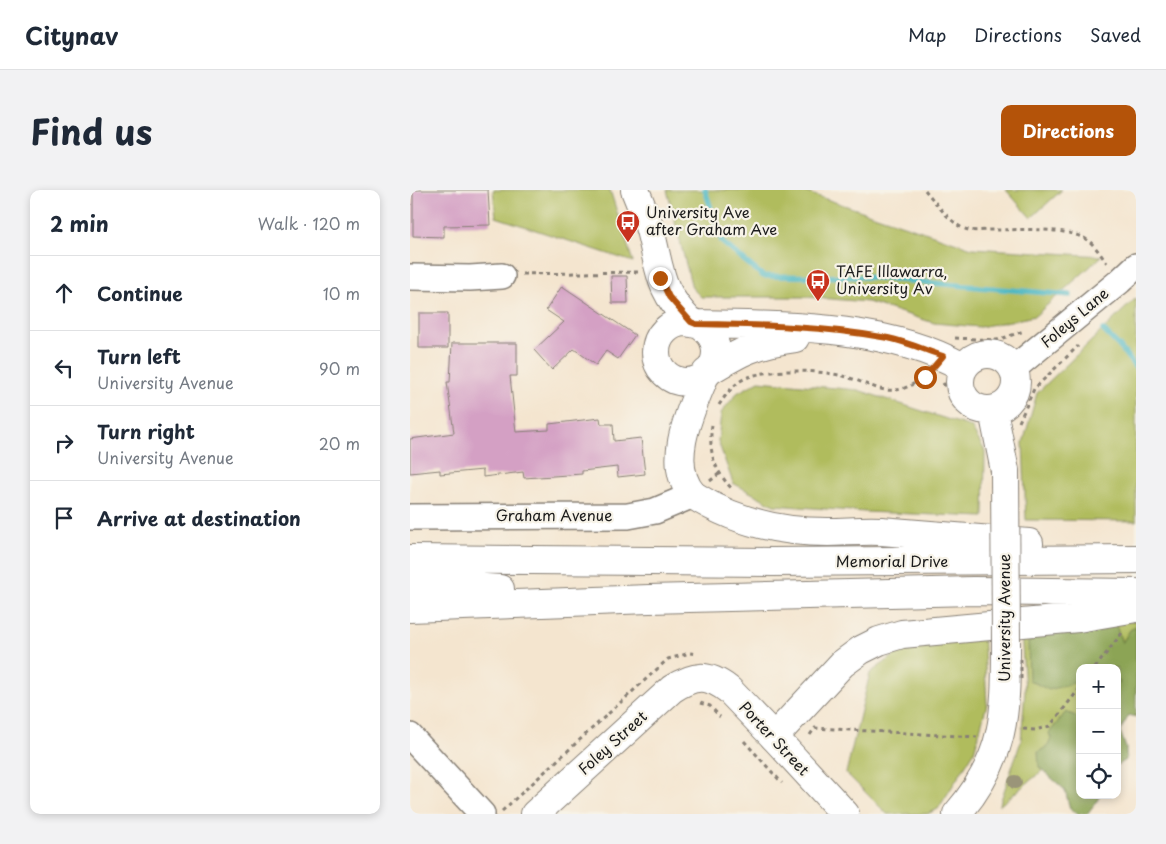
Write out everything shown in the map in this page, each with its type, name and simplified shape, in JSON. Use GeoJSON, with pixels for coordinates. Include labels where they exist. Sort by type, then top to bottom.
{"type":"FeatureCollection","features":[{"type":"Feature","properties":{"kind":"main road"},"geometry":{"type":"LineString","coordinates":[[635,190],[649,227],[648,269],[658,358],[676,406],[682,444]]}},
{"type":"Feature","properties":{"kind":"main road"},"geometry":{"type":"LineString","coordinates":[[648,269],[660,278],[669,297],[693,323],[705,329],[714,342],[715,358],[706,373],[687,421],[682,444],[683,477],[687,488],[693,495],[737,517],[771,526],[825,532],[878,531],[1136,552]]}},
{"type":"Feature","properties":{"kind":"main road"},"geometry":{"type":"LineString","coordinates":[[846,332],[763,343],[739,353],[694,380],[678,380],[664,372],[658,358],[660,338],[666,329],[680,323],[767,326],[846,332],[890,339],[949,368],[960,376],[959,385],[962,394],[967,402],[975,408],[983,410],[982,416]]}},
{"type":"Feature","properties":{"kind":"main road"},"geometry":{"type":"LineString","coordinates":[[949,368],[985,354],[1002,357],[1014,369],[1016,378],[1014,395],[1001,408],[982,416]]}},
{"type":"Feature","properties":{"kind":"main road","name":"University Avenue"},"geometry":{"type":"LineString","coordinates":[[957,814],[976,791],[987,772],[1000,738],[1005,702],[1004,471],[982,416]]}},
{"type":"Feature","properties":{"kind":"main road","name":"Memorial Drive"},"geometry":{"type":"LineString","coordinates":[[410,559],[647,562],[1136,559]]}},
{"type":"Feature","properties":{"kind":"main road"},"geometry":{"type":"LineString","coordinates":[[410,583],[649,599]]}},
{"type":"Feature","properties":{"kind":"main road","name":"Memorial Drive"},"geometry":{"type":"LineString","coordinates":[[649,599],[973,590],[1136,593]]}},
{"type":"Feature","properties":{"kind":"main road"},"geometry":{"type":"LineString","coordinates":[[410,608],[649,599]]}},
{"type":"Feature","properties":{"kind":"main road"},"geometry":{"type":"LineString","coordinates":[[774,737],[842,664],[861,650],[879,641],[902,634],[1078,618],[1130,620]]}},
{"type":"Feature","properties":{"kind":"main road","name":"Porter Street"},"geometry":{"type":"LineString","coordinates":[[694,690],[703,677],[720,684],[774,737],[845,814]]}},
{"type":"Feature","properties":{"kind":"main road","name":"Foley Street"},"geometry":{"type":"LineString","coordinates":[[535,814],[672,689],[683,682],[694,690]]}},
{"type":"Feature","properties":{"kind":"street","name":"Foleys Lane"},"geometry":{"type":"LineString","coordinates":[[1014,369],[1124,268]]}},
{"type":"Feature","properties":{"kind":"street"},"geometry":{"type":"LineString","coordinates":[[410,276],[470,278],[502,276]]}},
{"type":"Feature","properties":{"kind":"street","name":"Graham Avenue"},"geometry":{"type":"LineString","coordinates":[[410,517],[628,516],[655,511],[693,495]]}},
{"type":"Feature","properties":{"kind":"street"},"geometry":{"type":"LineString","coordinates":[[410,736],[482,814]]}},
{"type":"Feature","properties":{"kind":"path"},"geometry":{"type":"LineString","coordinates":[[924,190],[947,215],[960,226],[973,232],[990,230],[1056,230],[1077,234],[1124,268]]}},
{"type":"Feature","properties":{"kind":"path"},"geometry":{"type":"LineString","coordinates":[[502,276],[648,269]]}},
{"type":"Feature","properties":{"kind":"path"},"geometry":{"type":"LineString","coordinates":[[982,416],[955,402],[949,368],[956,336],[997,340],[1024,331]]}},
{"type":"Feature","properties":{"kind":"path"},"geometry":{"type":"LineString","coordinates":[[1019,430],[1019,421],[1034,389],[1082,342]]}},
{"type":"Feature","properties":{"kind":"path"},"geometry":{"type":"LineString","coordinates":[[717,408],[732,388],[742,380],[757,375],[805,371],[847,377],[878,390],[904,390],[925,377],[949,368]]}},
{"type":"Feature","properties":{"kind":"path"},"geometry":{"type":"LineString","coordinates":[[714,417],[711,426],[710,452],[720,473]]}},
{"type":"Feature","properties":{"kind":"path"},"geometry":{"type":"LineString","coordinates":[[1098,664],[1130,620]]}},
{"type":"Feature","properties":{"kind":"path"},"geometry":{"type":"LineString","coordinates":[[694,690],[701,703],[710,706],[721,718]]}},
{"type":"Feature","properties":{"kind":"path"},"geometry":{"type":"LineString","coordinates":[[810,735],[814,728],[1000,738],[1019,728],[1035,730],[1050,726],[1076,693]]}},
{"type":"Feature","properties":{"kind":"path"},"geometry":{"type":"LineString","coordinates":[[739,736],[788,789]]}},
{"type":"Feature","properties":{"kind":"green space"},"geometry":{"type":"Polygon","coordinates":[[[493,190],[610,190],[633,262],[496,217],[493,190]]]}},
{"type":"Feature","properties":{"kind":"green space"},"geometry":{"type":"Polygon","coordinates":[[[667,190],[799,190],[972,248],[1102,256],[1035,316],[980,327],[934,323],[868,302],[806,297],[701,297],[692,288],[667,190]]]}},
{"type":"Feature","properties":{"kind":"green space"},"geometry":{"type":"Polygon","coordinates":[[[1006,190],[1062,190],[1031,218],[1006,190]]]}},
{"type":"Feature","properties":{"kind":"green space"},"geometry":{"type":"Polygon","coordinates":[[[1136,298],[1136,521],[1026,520],[1023,443],[1037,393],[1136,298]]]}},
{"type":"Feature","properties":{"kind":"green space"},"geometry":{"type":"Polygon","coordinates":[[[759,381],[858,390],[971,427],[985,451],[984,517],[865,512],[774,505],[733,483],[718,441],[721,413],[737,393],[759,381]]]}},
{"type":"Feature","properties":{"kind":"green space"},"geometry":{"type":"Polygon","coordinates":[[[1136,621],[1136,694],[1121,707],[1121,664],[1076,664],[1076,743],[999,806],[1021,741],[1025,691],[1021,629],[1136,621]]]}},
{"type":"Feature","properties":{"kind":"green space"},"geometry":{"type":"Polygon","coordinates":[[[1115,622],[1122,643],[1130,630],[1136,626],[1136,717],[1129,715],[1121,729],[1121,664],[1076,664],[1076,682],[1049,690],[1029,680],[1028,642],[1047,627],[1115,622]]]}},
{"type":"Feature","properties":{"kind":"green space"},"geometry":{"type":"Polygon","coordinates":[[[983,628],[987,704],[974,752],[938,809],[927,814],[887,814],[846,773],[870,673],[917,639],[983,628]]]}},
{"type":"Feature","properties":{"kind":"green space"},"geometry":{"type":"Polygon","coordinates":[[[1066,712],[1076,716],[1076,799],[1098,799],[1087,814],[1079,814],[1070,809],[1065,790],[1039,767],[1038,752],[1048,746],[1051,738],[1049,733],[1066,712]]]}},
{"type":"Feature","properties":{"kind":"green space"},"geometry":{"type":"Polygon","coordinates":[[[1121,734],[1126,748],[1126,760],[1121,763],[1121,734]]]}},
{"type":"Feature","properties":{"kind":"building"},"geometry":{"type":"Polygon","coordinates":[[[413,190],[488,190],[490,225],[444,226],[444,237],[413,236],[413,190]]]}},
{"type":"Feature","properties":{"kind":"building"},"geometry":{"type":"Polygon","coordinates":[[[611,276],[627,276],[628,303],[612,303],[611,276]]]}},
{"type":"Feature","properties":{"kind":"building"},"geometry":{"type":"Polygon","coordinates":[[[562,286],[635,335],[618,359],[606,351],[596,365],[574,349],[552,370],[534,350],[564,322],[546,310],[562,286]]]}},
{"type":"Feature","properties":{"kind":"building"},"geometry":{"type":"Polygon","coordinates":[[[419,313],[448,313],[448,348],[419,348],[419,313]]]}},
{"type":"Feature","properties":{"kind":"building"},"geometry":{"type":"Polygon","coordinates":[[[452,343],[517,343],[517,376],[510,376],[516,432],[549,430],[549,424],[600,418],[601,424],[613,424],[614,441],[641,438],[645,474],[618,477],[617,467],[582,471],[582,474],[524,478],[523,472],[483,477],[483,470],[440,474],[440,470],[410,473],[410,439],[454,433],[447,382],[450,382],[452,343]]]}},
{"type":"Feature","properties":{"kind":"waterway"},"geometry":{"type":"LineString","coordinates":[[705,190],[722,242],[763,276],[865,277],[1070,295]]}},
{"type":"Feature","properties":{"kind":"waterway"},"geometry":{"type":"LineString","coordinates":[[1103,330],[1119,346],[1136,368]]}},
{"type":"Feature","properties":{"kind":"place","name":"University Ave after Graham Ave"},"geometry":{"type":"Point","coordinates":[628,243]}},
{"type":"Feature","properties":{"kind":"place","name":"TAFE Illawarra, University Av"},"geometry":{"type":"Point","coordinates":[818,302]}},
{"type":"Feature","properties":{"kind":"route"},"geometry":{"type":"LineString","coordinates":[[660,278],[669,297],[681,313],[696,324],[767,326],[846,332],[890,339],[943,356],[925,377]]}}]}
